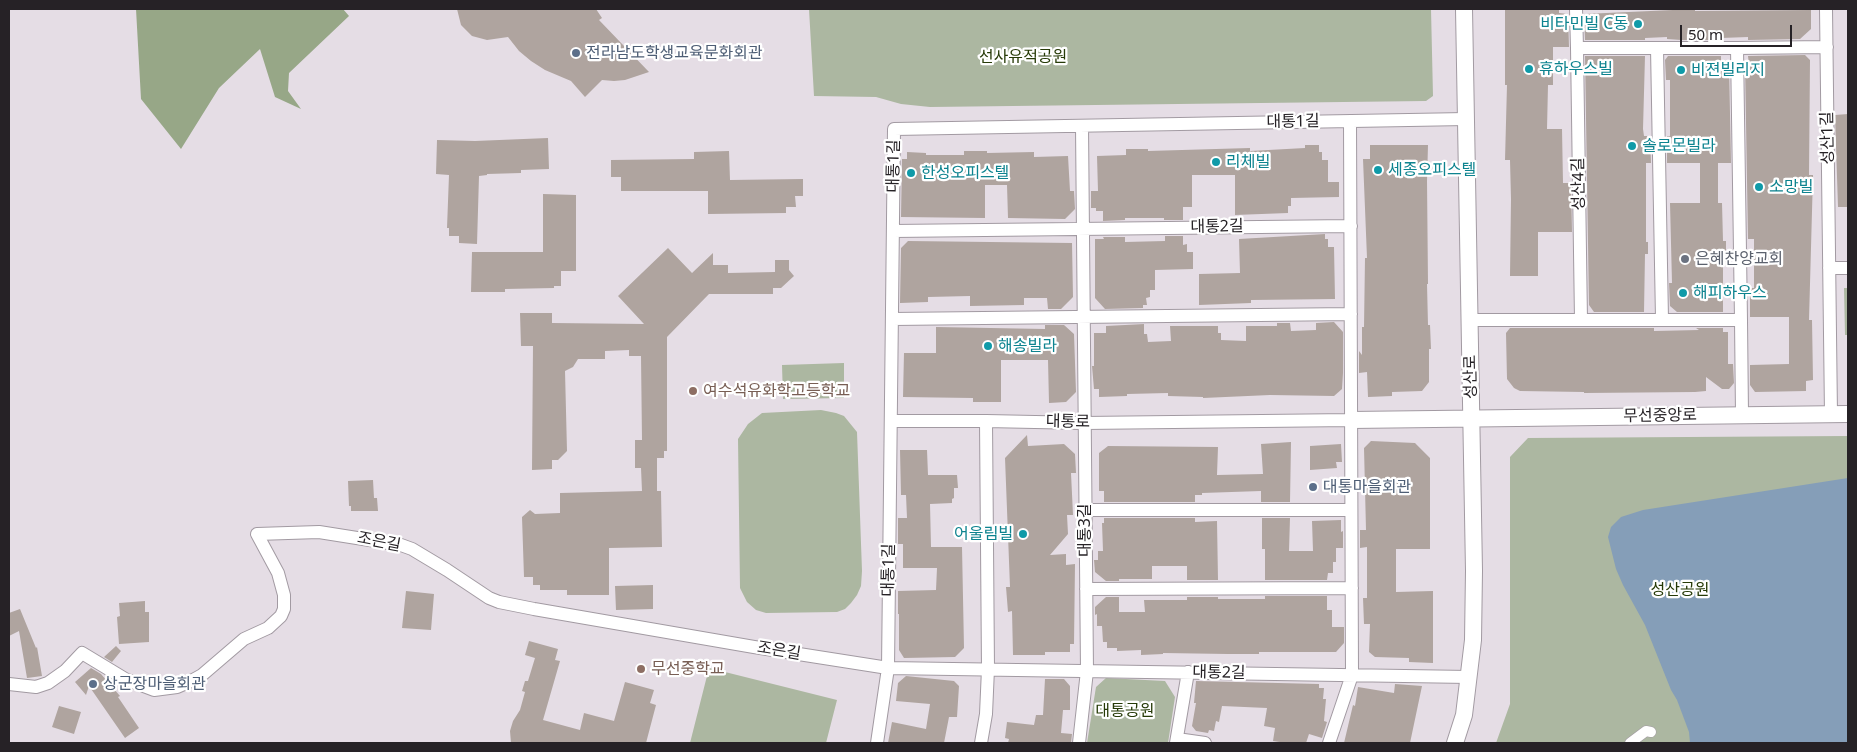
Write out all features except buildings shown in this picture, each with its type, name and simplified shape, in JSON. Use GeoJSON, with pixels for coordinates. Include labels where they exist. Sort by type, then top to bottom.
{"type":"FeatureCollection","features":[{"type":"Feature","properties":{"kind":"street","name":"성산로"},"geometry":{"type":"LineString","coordinates":[[1455,743],[1464,715],[1473,640],[1474,571],[1464,9]]}},
{"type":"Feature","properties":{"kind":"street","name":"성산4길"},"geometry":{"type":"LineString","coordinates":[[1576,9],[1581,320]]}},
{"type":"Feature","properties":{"kind":"street","name":"성산1길"},"geometry":{"type":"LineString","coordinates":[[1826,9],[1831,415]]}},
{"type":"Feature","properties":{"kind":"street"},"geometry":{"type":"LineString","coordinates":[[1577,48],[1827,47]]}},
{"type":"Feature","properties":{"kind":"street"},"geometry":{"type":"LineString","coordinates":[[1657,48],[1662,319]]}},
{"type":"Feature","properties":{"kind":"street"},"geometry":{"type":"LineString","coordinates":[[1737,48],[1742,415]]}},
{"type":"Feature","properties":{"kind":"street","name":"대통1길"},"geometry":{"type":"LineString","coordinates":[[877,743],[888,668],[894,130],[1466,119]]}},
{"type":"Feature","properties":{"kind":"street"},"geometry":{"type":"LineString","coordinates":[[1329,743],[1352,675],[1350,121]]}},
{"type":"Feature","properties":{"kind":"street","name":"대통3길"},"geometry":{"type":"LineString","coordinates":[[1078,743],[1086,671],[1082,126]]}},
{"type":"Feature","properties":{"kind":"street","name":"대통2길"},"geometry":{"type":"LineString","coordinates":[[1083,228],[1350,226]]}},
{"type":"Feature","properties":{"kind":"street"},"geometry":{"type":"LineString","coordinates":[[893,231],[1083,228]]}},
{"type":"Feature","properties":{"kind":"street"},"geometry":{"type":"LineString","coordinates":[[1829,268],[1848,268]]}},
{"type":"Feature","properties":{"kind":"street"},"geometry":{"type":"LineString","coordinates":[[892,319],[1351,314]]}},
{"type":"Feature","properties":{"kind":"street"},"geometry":{"type":"LineString","coordinates":[[1470,320],[1741,320]]}},
{"type":"Feature","properties":{"kind":"street","name":"무선중앙로"},"geometry":{"type":"LineString","coordinates":[[1471,419],[1848,414]]}},
{"type":"Feature","properties":{"kind":"street","name":"대통로"},"geometry":{"type":"LineString","coordinates":[[891,421],[1084,423],[1471,419]]}},
{"type":"Feature","properties":{"kind":"street"},"geometry":{"type":"LineString","coordinates":[[981,743],[986,714],[988,669],[986,421]]}},
{"type":"Feature","properties":{"kind":"street"},"geometry":{"type":"LineString","coordinates":[[1085,510],[1351,510]]}},
{"type":"Feature","properties":{"kind":"street","name":"조은길"},"geometry":{"type":"LineString","coordinates":[[9,684],[36,687],[48,682],[65,671],[82,653],[125,679],[154,690],[177,687],[193,680],[202,675],[244,639],[268,628],[281,616],[284,609],[284,594],[278,573],[257,534],[319,532],[412,549],[489,598],[499,602],[727,643],[888,668]]}},
{"type":"Feature","properties":{"kind":"street"},"geometry":{"type":"LineString","coordinates":[[1086,588],[1352,588]]}},
{"type":"Feature","properties":{"kind":"street","name":"대통2길"},"geometry":{"type":"LineString","coordinates":[[888,668],[1469,676]]}},
{"type":"Feature","properties":{"kind":"street"},"geometry":{"type":"LineString","coordinates":[[1188,672],[1177,741],[1205,743]]}},
{"type":"Feature","properties":{"kind":"street"},"geometry":{"type":"LineString","coordinates":[[1630,743],[1646,731],[1651,732]]}},
{"type":"Feature","properties":{"kind":"green space"},"geometry":{"type":"Polygon","coordinates":[[[136,9],[343,9],[349,16],[289,73],[288,91],[301,109],[275,97],[260,49],[219,88],[181,149],[141,99],[136,9]]]}},
{"type":"Feature","properties":{"kind":"green space","name":"선사유적공원"},"geometry":{"type":"Polygon","coordinates":[[[809,9],[1431,9],[1433,96],[1426,101],[930,107],[901,104],[876,97],[814,96],[809,9]]]}},
{"type":"Feature","properties":{"kind":"green space"},"geometry":{"type":"Polygon","coordinates":[[[1844,288],[1848,288],[1848,335],[1845,335],[1844,288]]]}},
{"type":"Feature","properties":{"kind":"green space"},"geometry":{"type":"Polygon","coordinates":[[[844,363],[844,398],[783,399],[782,365],[844,363]]]}},
{"type":"Feature","properties":{"kind":"green space"},"geometry":{"type":"Polygon","coordinates":[[[821,410],[844,416],[857,432],[861,586],[851,603],[845,609],[837,612],[766,613],[756,610],[747,602],[740,588],[738,439],[748,424],[762,413],[821,410]]]}},
{"type":"Feature","properties":{"kind":"green space","name":"성산공원"},"geometry":{"type":"Polygon","coordinates":[[[1848,436],[1848,743],[1496,743],[1510,704],[1510,457],[1528,438],[1848,436]]]}},
{"type":"Feature","properties":{"kind":"green space"},"geometry":{"type":"Polygon","coordinates":[[[709,668],[837,700],[826,743],[690,743],[709,668]]]}},
{"type":"Feature","properties":{"kind":"green space","name":"대통공원"},"geometry":{"type":"Polygon","coordinates":[[[1106,678],[1165,681],[1175,697],[1168,743],[1087,743],[1096,687],[1106,678]]]}},
{"type":"Feature","properties":{"kind":"water"},"geometry":{"type":"Polygon","coordinates":[[[1848,478],[1848,743],[1690,743],[1689,732],[1677,700],[1671,690],[1645,625],[1616,569],[1608,537],[1611,527],[1621,517],[1643,510],[1848,478]]]}},
{"type":"Feature","properties":{"kind":"place","name":"비타민빌 C동"},"geometry":{"type":"Point","coordinates":[1638,24]}},
{"type":"Feature","properties":{"kind":"place","name":"전라남도학생교육문화회관"},"geometry":{"type":"Point","coordinates":[576,53]}},
{"type":"Feature","properties":{"kind":"place","name":"휴하우스빌"},"geometry":{"type":"Point","coordinates":[1529,69]}},
{"type":"Feature","properties":{"kind":"place","name":"비젼빌리지"},"geometry":{"type":"Point","coordinates":[1681,70]}},
{"type":"Feature","properties":{"kind":"place","name":"솔로몬빌라"},"geometry":{"type":"Point","coordinates":[1632,146]}},
{"type":"Feature","properties":{"kind":"place","name":"리체빌"},"geometry":{"type":"Point","coordinates":[1216,162]}},
{"type":"Feature","properties":{"kind":"place","name":"세종오피스텔"},"geometry":{"type":"Point","coordinates":[1378,170]}},
{"type":"Feature","properties":{"kind":"place","name":"한성오피스텔"},"geometry":{"type":"Point","coordinates":[911,173]}},
{"type":"Feature","properties":{"kind":"place","name":"소망빌"},"geometry":{"type":"Point","coordinates":[1759,187]}},
{"type":"Feature","properties":{"kind":"place","name":"은혜찬양교회"},"geometry":{"type":"Point","coordinates":[1685,259]}},
{"type":"Feature","properties":{"kind":"place","name":"해피하우스"},"geometry":{"type":"Point","coordinates":[1683,293]}},
{"type":"Feature","properties":{"kind":"place","name":"해송빌라"},"geometry":{"type":"Point","coordinates":[988,346]}},
{"type":"Feature","properties":{"kind":"place","name":"여수석유화학고등학교"},"geometry":{"type":"Point","coordinates":[693,391]}},
{"type":"Feature","properties":{"kind":"place","name":"대통마을회관"},"geometry":{"type":"Point","coordinates":[1313,487]}},
{"type":"Feature","properties":{"kind":"place","name":"어울림빌"},"geometry":{"type":"Point","coordinates":[1023,534]}},
{"type":"Feature","properties":{"kind":"place","name":"무선중학교"},"geometry":{"type":"Point","coordinates":[641,669]}},
{"type":"Feature","properties":{"kind":"place","name":"상군장마을회관"},"geometry":{"type":"Point","coordinates":[93,684]}}]}
